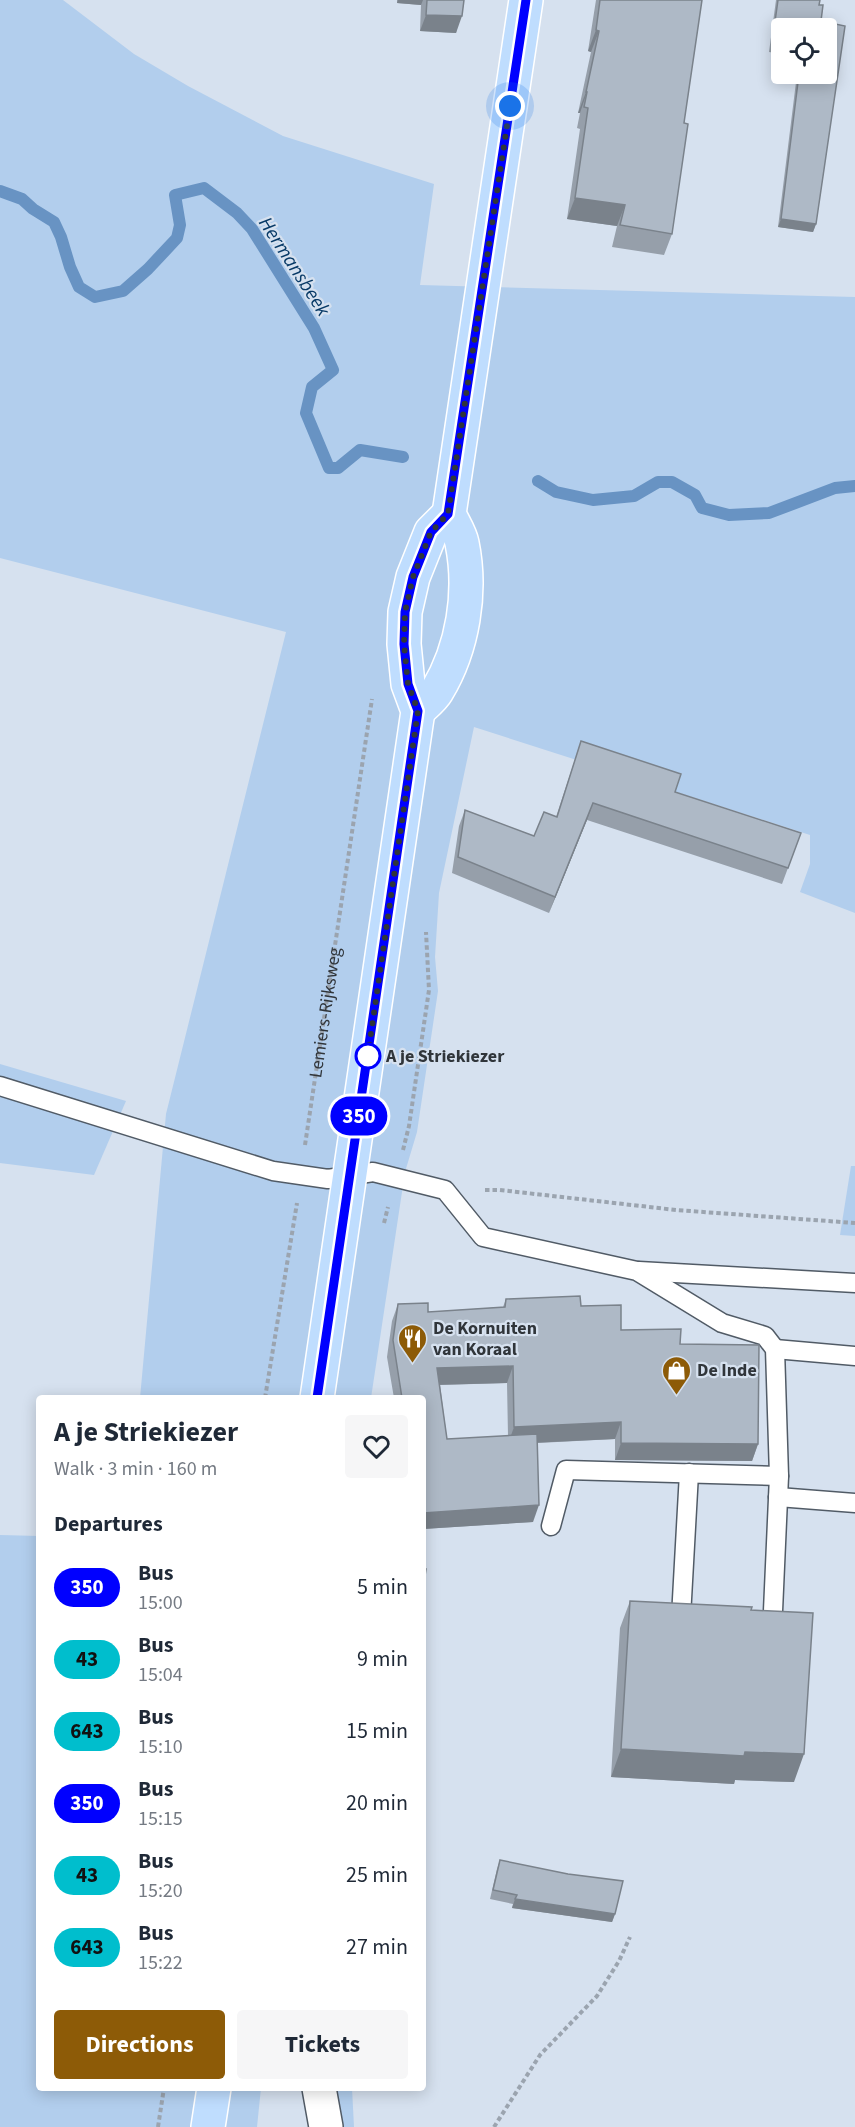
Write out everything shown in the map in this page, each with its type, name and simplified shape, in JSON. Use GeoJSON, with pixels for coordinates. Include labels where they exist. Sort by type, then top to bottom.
{"type":"FeatureCollection","features":[{"type":"Feature","properties":{"kind":"main road"},"geometry":{"type":"LineString","coordinates":[[418,711],[437,692],[455,650],[465,609],[465,575],[461,541],[448,514],[526,0]]}},
{"type":"Feature","properties":{"kind":"main road"},"geometry":{"type":"LineString","coordinates":[[318,1395],[418,711],[408,684],[403,637],[405,612],[413,577],[431,532],[448,514]]}},
{"type":"Feature","properties":{"kind":"main road"},"geometry":{"type":"LineString","coordinates":[[208,2127],[214,2091]]}},
{"type":"Feature","properties":{"kind":"street"},"geometry":{"type":"LineString","coordinates":[[320,2091],[326,2127]]}},
{"type":"Feature","properties":{"kind":"lane"},"geometry":{"type":"LineString","coordinates":[[0,1086],[273,1171],[327,1179],[373,1173],[445,1190],[483,1237],[638,1271],[855,1283]]}},
{"type":"Feature","properties":{"kind":"lane"},"geometry":{"type":"LineString","coordinates":[[638,1271],[722,1323],[765,1336],[775,1349],[779,1476],[773,1611]]}},
{"type":"Feature","properties":{"kind":"lane"},"geometry":{"type":"LineString","coordinates":[[775,1349],[855,1356]]}},
{"type":"Feature","properties":{"kind":"lane"},"geometry":{"type":"LineString","coordinates":[[551,1526],[566,1470],[779,1476]]}},
{"type":"Feature","properties":{"kind":"lane"},"geometry":{"type":"LineString","coordinates":[[681,1617],[689,1473]]}},
{"type":"Feature","properties":{"kind":"lane"},"geometry":{"type":"LineString","coordinates":[[778,1497],[855,1503]]}},
{"type":"Feature","properties":{"kind":"path","name":"Lemiers-Rijksweg"},"geometry":{"type":"LineString","coordinates":[[265,1395],[302,1174],[372,700]]}},
{"type":"Feature","properties":{"kind":"path"},"geometry":{"type":"LineString","coordinates":[[395,1178],[409,1126],[429,990],[426,923]]}},
{"type":"Feature","properties":{"kind":"path"},"geometry":{"type":"LineString","coordinates":[[445,1190],[500,1190],[676,1210],[855,1223]]}},
{"type":"Feature","properties":{"kind":"path"},"geometry":{"type":"LineString","coordinates":[[494,2127],[540,2055],[597,1996],[619,1961],[630,1936]]}},
{"type":"Feature","properties":{"kind":"path"},"geometry":{"type":"LineString","coordinates":[[158,2127],[164,2091]]}},
{"type":"Feature","properties":{"kind":"shaded area"},"geometry":{"type":"Polygon","coordinates":[[[0,0],[63,0],[134,54],[188,86],[283,136],[434,184],[420,285],[855,297],[855,913],[800,892],[810,864],[810,835],[474,727],[439,893],[435,957],[438,991],[417,1132],[405,1172],[371,1395],[140,1395],[166,1114],[286,632],[0,558],[0,0]]]}},
{"type":"Feature","properties":{"kind":"shaded area"},"geometry":{"type":"Polygon","coordinates":[[[0,1064],[126,1101],[94,1175],[0,1163],[0,1064]]]}},
{"type":"Feature","properties":{"kind":"shaded area"},"geometry":{"type":"Polygon","coordinates":[[[851,1166],[855,1166],[855,1236],[840,1235],[851,1166]]]}},
{"type":"Feature","properties":{"kind":"shaded area"},"geometry":{"type":"Polygon","coordinates":[[[0,1535],[36,1536],[36,2091],[261,2091],[257,2127],[0,2127],[0,1535]]]}},
{"type":"Feature","properties":{"kind":"shaded area"},"geometry":{"type":"Polygon","coordinates":[[[333,2091],[352,2091],[354,2127],[344,2127],[333,2091]]]}},
{"type":"Feature","properties":{"kind":"building"},"geometry":{"type":"Polygon","coordinates":[[[427,0],[464,0],[462,16],[426,15],[427,0]]]}},
{"type":"Feature","properties":{"kind":"building"},"geometry":{"type":"Polygon","coordinates":[[[600,0],[702,0],[684,123],[688,124],[672,234],[620,225],[625,205],[575,198],[588,108],[584,107],[586,92],[599,31],[596,30],[600,0]]]}},
{"type":"Feature","properties":{"kind":"building"},"geometry":{"type":"Polygon","coordinates":[[[778,0],[820,0],[819,5],[823,5],[821,18],[775,18],[778,0]]]}},
{"type":"Feature","properties":{"kind":"building"},"geometry":{"type":"Polygon","coordinates":[[[837,24],[845,26],[837,81],[837,24]]]}},
{"type":"Feature","properties":{"kind":"building"},"geometry":{"type":"Polygon","coordinates":[[[798,84],[837,84],[816,224],[781,219],[798,84]]]}},
{"type":"Feature","properties":{"kind":"building"},"geometry":{"type":"Polygon","coordinates":[[[581,741],[681,774],[675,792],[801,833],[788,868],[593,803],[555,897],[458,857],[465,810],[534,836],[544,812],[557,817],[581,741]]]}},
{"type":"Feature","properties":{"kind":"building"},"geometry":{"type":"Polygon","coordinates":[[[580,1296],[581,1306],[621,1305],[621,1330],[681,1329],[680,1344],[759,1345],[758,1444],[621,1443],[621,1422],[514,1427],[513,1366],[437,1368],[447,1439],[537,1434],[539,1505],[426,1513],[426,1395],[402,1395],[393,1340],[398,1304],[428,1303],[428,1312],[505,1307],[506,1299],[580,1296]]]}},
{"type":"Feature","properties":{"kind":"building"},"geometry":{"type":"Polygon","coordinates":[[[630,1601],[752,1607],[751,1610],[813,1613],[804,1754],[745,1752],[744,1756],[621,1749],[630,1601]]]}},
{"type":"Feature","properties":{"kind":"building"},"geometry":{"type":"Polygon","coordinates":[[[500,1860],[568,1874],[623,1881],[615,1914],[515,1899],[517,1895],[493,1890],[500,1860]]]}},
{"type":"Feature","properties":{"kind":"waterway","name":"Hermansbeek"},"geometry":{"type":"LineString","coordinates":[[0,191],[22,199],[54,222],[79,287],[95,297],[123,291],[148,269],[177,238],[180,225],[175,195],[204,188],[237,213],[252,229],[314,328],[333,370],[312,387],[306,413],[329,468],[338,468],[360,450],[403,457]]}},
{"type":"Feature","properties":{"kind":"waterway","name":"Hermansbeek"},"geometry":{"type":"LineString","coordinates":[[538,481],[556,492],[593,500],[634,496],[658,482],[672,482],[695,495],[702,508],[729,515],[769,513],[835,488],[855,486]]}},
{"type":"Feature","properties":{"kind":"bus line","name":"350"},"geometry":{"type":"LineString","coordinates":[[317,1395],[418,711],[408,684],[403,629],[405,612],[413,577],[431,532],[448,514],[526,0]]}},
{"type":"Feature","properties":{"kind":"place","name":"A je Striekiezer"},"geometry":{"type":"Point","coordinates":[368,1056]}},
{"type":"Feature","properties":{"kind":"place","name":"De Kornuiten van Koraal"},"geometry":{"type":"Point","coordinates":[412,1364]}},
{"type":"Feature","properties":{"kind":"place","name":"De Inde"},"geometry":{"type":"Point","coordinates":[676,1396]}},
{"type":"Feature","properties":{"kind":"route"},"geometry":{"type":"LineString","coordinates":[[368,1056],[367,1061],[418,711],[408,684],[403,629],[405,612],[413,577],[431,532],[448,514],[510,106]]}}]}
